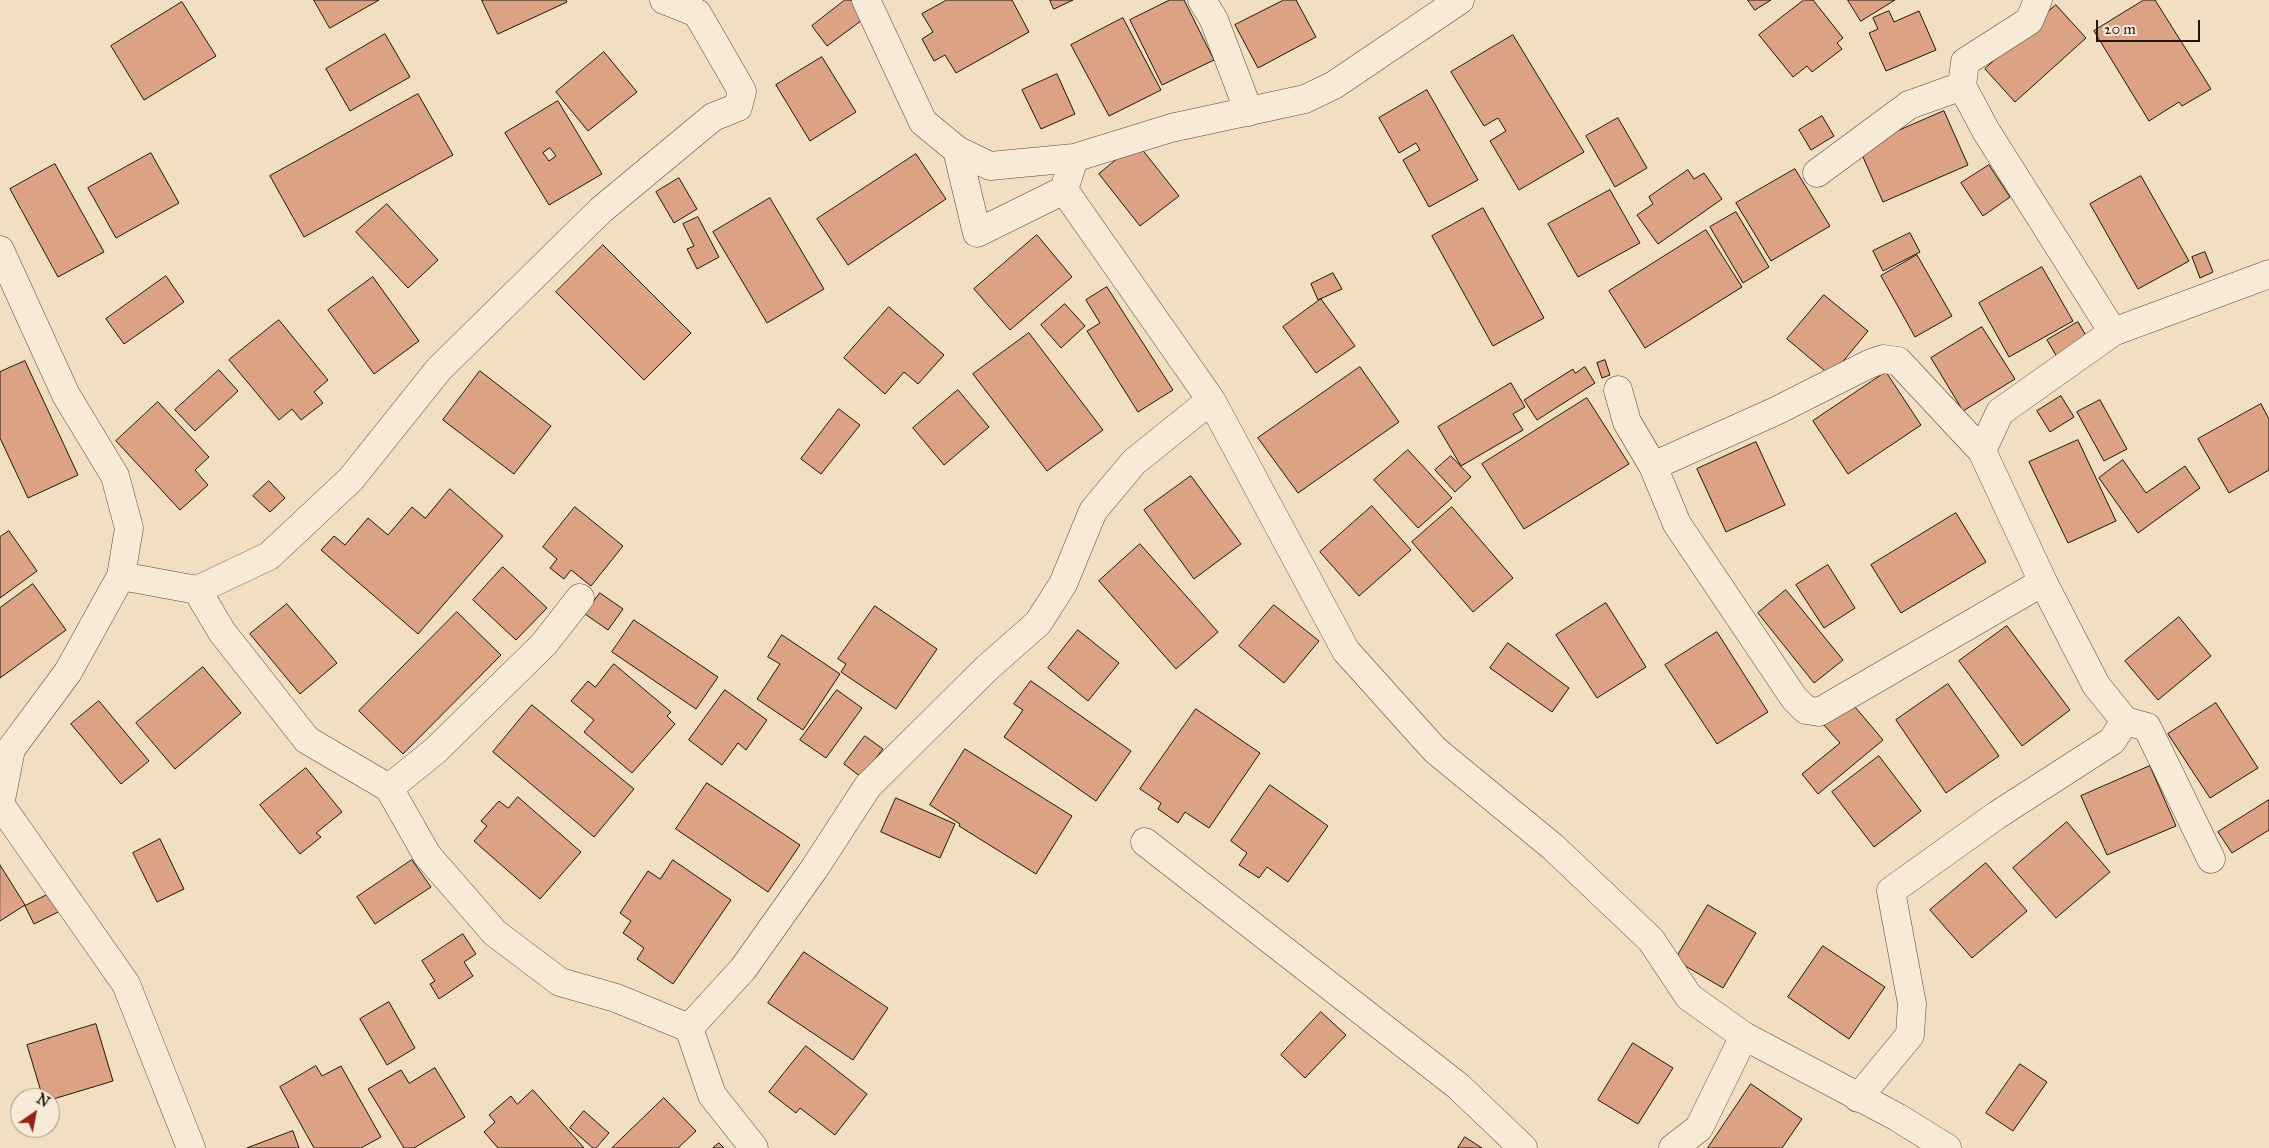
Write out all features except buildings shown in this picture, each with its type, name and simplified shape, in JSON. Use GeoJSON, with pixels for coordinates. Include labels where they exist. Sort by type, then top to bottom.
{"type":"FeatureCollection","features":[{"type":"Feature","properties":{"kind":"street"},"geometry":{"type":"LineString","coordinates":[[121,576],[197,590],[269,556],[351,479],[439,369],[601,210],[713,117],[738,107],[742,91],[697,13],[664,0]]}},
{"type":"Feature","properties":{"kind":"street"},"geometry":{"type":"LineString","coordinates":[[866,0],[905,81],[922,122],[957,150],[990,166],[1074,158],[1171,128],[1305,99],[1334,85],[1460,0]]}},
{"type":"Feature","properties":{"kind":"street"},"geometry":{"type":"LineString","coordinates":[[1202,0],[1214,20],[1249,112]]}},
{"type":"Feature","properties":{"kind":"street"},"geometry":{"type":"LineString","coordinates":[[2038,0],[2029,21],[1965,62],[1962,86],[1986,131],[2113,332]]}},
{"type":"Feature","properties":{"kind":"street"},"geometry":{"type":"LineString","coordinates":[[1817,173],[1909,105],[1962,86]]}},
{"type":"Feature","properties":{"kind":"street"},"geometry":{"type":"LineString","coordinates":[[957,150],[977,233],[1064,190],[1074,158]]}},
{"type":"Feature","properties":{"kind":"street"},"geometry":{"type":"LineString","coordinates":[[1064,190],[1212,400],[1346,651],[1435,750],[1553,846],[1651,940],[1689,997],[1744,1036],[1897,1117],[1946,1148]]}},
{"type":"Feature","properties":{"kind":"street"},"geometry":{"type":"LineString","coordinates":[[0,250],[66,394],[115,476],[129,528],[121,576],[68,672],[11,749],[0,804],[126,984],[191,1148]]}},
{"type":"Feature","properties":{"kind":"street"},"geometry":{"type":"LineString","coordinates":[[1982,451],[2000,412],[2113,332],[2269,274]]}},
{"type":"Feature","properties":{"kind":"street"},"geometry":{"type":"LineString","coordinates":[[1653,466],[1776,411],[1869,364],[1883,359],[1898,362],[1982,451],[2042,582],[2096,685],[2125,721],[2147,727],[2211,859]]}},
{"type":"Feature","properties":{"kind":"street"},"geometry":{"type":"LineString","coordinates":[[1618,390],[1627,422],[1653,466],[1677,524],[1794,698],[1806,710],[1818,712],[1827,708],[2042,582]]}},
{"type":"Feature","properties":{"kind":"street"},"geometry":{"type":"LineString","coordinates":[[689,1028],[743,969],[814,868],[868,786],[987,668],[1038,622],[1063,584],[1093,511],[1122,476],[1134,462],[1212,400]]}},
{"type":"Feature","properties":{"kind":"street"},"geometry":{"type":"LineString","coordinates":[[197,590],[222,632],[307,740],[389,788],[427,855],[495,933],[560,982],[616,998],[689,1028],[712,1095],[754,1148]]}},
{"type":"Feature","properties":{"kind":"street"},"geometry":{"type":"LineString","coordinates":[[389,788],[436,750],[544,644],[580,598]]}},
{"type":"Feature","properties":{"kind":"street"},"geometry":{"type":"LineString","coordinates":[[1858,1098],[1910,1035],[1912,1004],[1891,891],[1997,815],[2112,741],[2125,721]]}},
{"type":"Feature","properties":{"kind":"street"},"geometry":{"type":"LineString","coordinates":[[1145,842],[1458,1086],[1523,1148]]}},
{"type":"Feature","properties":{"kind":"street"},"geometry":{"type":"LineString","coordinates":[[1673,1148],[1699,1128],[1744,1036]]}}]}
